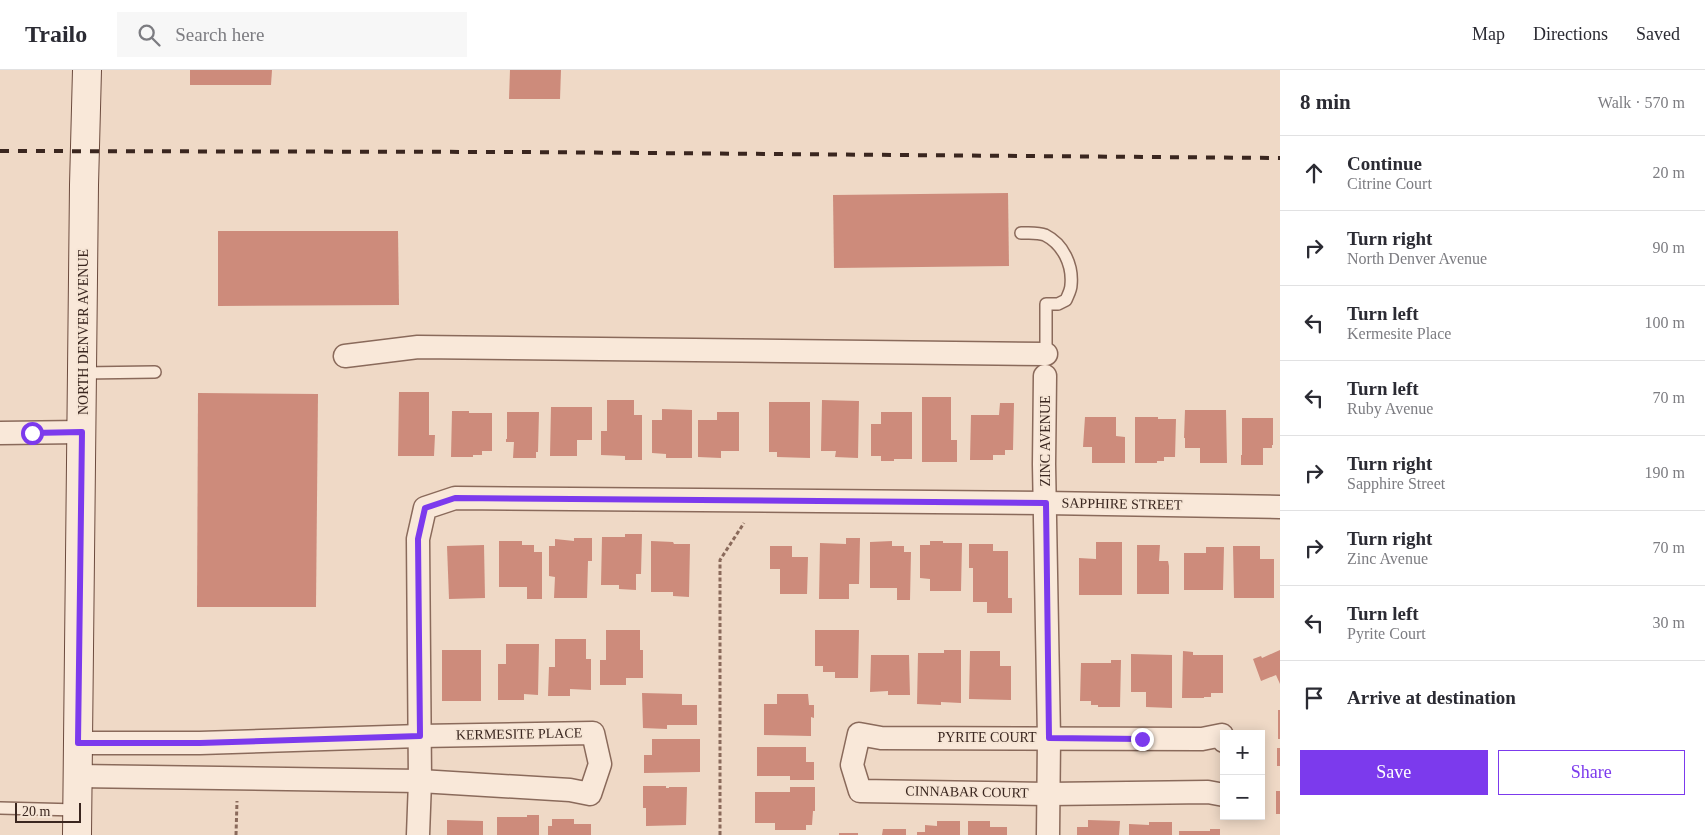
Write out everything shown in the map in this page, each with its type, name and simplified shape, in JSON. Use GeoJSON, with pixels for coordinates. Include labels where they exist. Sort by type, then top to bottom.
{"type":"FeatureCollection","features":[{"type":"Feature","properties":{"kind":"main road","name":"NORTH DENVER AVENUE"},"geometry":{"type":"LineString","coordinates":[[77,822],[87,70]]}},
{"type":"Feature","properties":{"kind":"street"},"geometry":{"type":"LineString","coordinates":[[345,356],[418,347],[1046,354]]}},
{"type":"Feature","properties":{"kind":"street","name":"ZINC AVENUE"},"geometry":{"type":"LineString","coordinates":[[1046,376],[1048,835]]}},
{"type":"Feature","properties":{"kind":"street"},"geometry":{"type":"LineString","coordinates":[[0,433],[82,432]]}},
{"type":"Feature","properties":{"kind":"street","name":"SAPPHIRE STREET"},"geometry":{"type":"LineString","coordinates":[[420,736],[418,539],[425,508],[455,498],[1280,507]]}},
{"type":"Feature","properties":{"kind":"street","name":"KERMESITE PLACE"},"geometry":{"type":"LineString","coordinates":[[77,776],[420,781],[570,790],[590,794],[600,764],[593,733],[200,743],[78,743]]}},
{"type":"Feature","properties":{"kind":"street","name":"PYRITE COURT"},"geometry":{"type":"LineString","coordinates":[[885,791],[860,791],[852,765],[859,734],[881,738],[1202,739],[1220,735]]}},
{"type":"Feature","properties":{"kind":"street"},"geometry":{"type":"LineString","coordinates":[[418,835],[420,736]]}},
{"type":"Feature","properties":{"kind":"street","name":"CINNABAR COURT"},"geometry":{"type":"LineString","coordinates":[[885,791],[1048,794]]}},
{"type":"Feature","properties":{"kind":"street"},"geometry":{"type":"LineString","coordinates":[[1048,794],[1208,792],[1220,794]]}},
{"type":"Feature","properties":{"kind":"lane"},"geometry":{"type":"LineString","coordinates":[[1021,233],[1043,234],[1056,242],[1066,256],[1070,269],[1071,286],[1066,300],[1058,304],[1046,304],[1046,376]]}},
{"type":"Feature","properties":{"kind":"lane"},"geometry":{"type":"LineString","coordinates":[[82,373],[155,372]]}},
{"type":"Feature","properties":{"kind":"lane"},"geometry":{"type":"LineString","coordinates":[[0,808],[77,822]]}},
{"type":"Feature","properties":{"kind":"path"},"geometry":{"type":"LineString","coordinates":[[720,835],[720,560],[745,521],[747,501]]}},
{"type":"Feature","properties":{"kind":"building"},"geometry":{"type":"Polygon","coordinates":[[[190,70],[272,70],[271,85],[190,85],[190,70]]]}},
{"type":"Feature","properties":{"kind":"building"},"geometry":{"type":"Polygon","coordinates":[[[510,70],[561,70],[560,99],[509,99],[510,70]]]}},
{"type":"Feature","properties":{"kind":"building"},"geometry":{"type":"Polygon","coordinates":[[[1008,193],[1009,266],[834,268],[833,195],[1008,193]]]}},
{"type":"Feature","properties":{"kind":"building"},"geometry":{"type":"Polygon","coordinates":[[[218,231],[398,231],[399,305],[218,306],[218,231]]]}},
{"type":"Feature","properties":{"kind":"building"},"geometry":{"type":"Polygon","coordinates":[[[399,392],[429,392],[429,435],[435,435],[434,456],[398,456],[399,392]]]}},
{"type":"Feature","properties":{"kind":"building"},"geometry":{"type":"Polygon","coordinates":[[[198,393],[318,394],[316,607],[197,607],[198,393]]]}},
{"type":"Feature","properties":{"kind":"building"},"geometry":{"type":"Polygon","coordinates":[[[922,397],[951,397],[951,440],[957,440],[957,462],[922,462],[922,397]]]}},
{"type":"Feature","properties":{"kind":"building"},"geometry":{"type":"Polygon","coordinates":[[[607,400],[634,400],[634,415],[642,415],[642,460],[625,460],[625,456],[601,455],[601,431],[607,431],[607,400]]]}},
{"type":"Feature","properties":{"kind":"building"},"geometry":{"type":"Polygon","coordinates":[[[822,400],[859,401],[858,458],[835,457],[836,451],[821,451],[822,400]]]}},
{"type":"Feature","properties":{"kind":"building"},"geometry":{"type":"Polygon","coordinates":[[[769,402],[810,402],[810,458],[777,457],[777,452],[769,452],[769,402]]]}},
{"type":"Feature","properties":{"kind":"building"},"geometry":{"type":"Polygon","coordinates":[[[1000,403],[1014,403],[1013,450],[1005,450],[1005,455],[993,455],[993,460],[970,460],[971,415],[999,415],[1000,403]]]}},
{"type":"Feature","properties":{"kind":"building"},"geometry":{"type":"Polygon","coordinates":[[[551,407],[592,407],[592,440],[577,440],[577,456],[550,456],[551,407]]]}},
{"type":"Feature","properties":{"kind":"building"},"geometry":{"type":"Polygon","coordinates":[[[662,409],[692,410],[692,458],[666,458],[666,454],[652,453],[652,420],[662,420],[662,409]]]}},
{"type":"Feature","properties":{"kind":"building"},"geometry":{"type":"Polygon","coordinates":[[[1185,410],[1226,410],[1227,463],[1200,463],[1200,448],[1185,448],[1185,410]]]}},
{"type":"Feature","properties":{"kind":"building"},"geometry":{"type":"Polygon","coordinates":[[[452,411],[492,413],[492,451],[482,451],[482,455],[473,455],[473,457],[451,457],[452,411]]]}},
{"type":"Feature","properties":{"kind":"building"},"geometry":{"type":"Polygon","coordinates":[[[507,412],[539,412],[538,452],[536,452],[536,458],[513,458],[514,442],[506,442],[507,412]]]}},
{"type":"Feature","properties":{"kind":"building"},"geometry":{"type":"Polygon","coordinates":[[[717,412],[739,412],[739,451],[721,451],[721,458],[698,457],[698,420],[717,420],[717,412]]]}},
{"type":"Feature","properties":{"kind":"building"},"geometry":{"type":"Polygon","coordinates":[[[881,412],[912,412],[912,459],[881,461],[881,456],[871,456],[871,424],[881,424],[881,412]]]}},
{"type":"Feature","properties":{"kind":"building"},"geometry":{"type":"Polygon","coordinates":[[[1085,417],[1116,417],[1116,436],[1125,437],[1125,463],[1092,463],[1092,447],[1083,447],[1085,417]]]}},
{"type":"Feature","properties":{"kind":"building"},"geometry":{"type":"Polygon","coordinates":[[[1135,417],[1176,419],[1175,457],[1164,457],[1164,461],[1157,461],[1157,463],[1135,463],[1135,417]]]}},
{"type":"Feature","properties":{"kind":"building"},"geometry":{"type":"Polygon","coordinates":[[[1242,418],[1273,418],[1273,445],[1272,448],[1263,448],[1263,465],[1241,465],[1242,418]]]}},
{"type":"Feature","properties":{"kind":"building"},"geometry":{"type":"Polygon","coordinates":[[[625,534],[642,534],[641,574],[636,574],[636,590],[619,589],[619,585],[601,585],[602,537],[625,537],[625,534]]]}},
{"type":"Feature","properties":{"kind":"building"},"geometry":{"type":"Polygon","coordinates":[[[574,538],[592,538],[592,561],[588,561],[587,598],[554,598],[555,577],[549,576],[549,546],[555,546],[555,539],[574,541],[574,538]]]}},
{"type":"Feature","properties":{"kind":"building"},"geometry":{"type":"Polygon","coordinates":[[[846,538],[860,538],[859,584],[849,584],[849,599],[819,599],[820,543],[846,544],[846,538]]]}},
{"type":"Feature","properties":{"kind":"building"},"geometry":{"type":"Polygon","coordinates":[[[499,541],[522,541],[522,545],[534,545],[534,552],[542,552],[542,599],[527,599],[527,587],[499,587],[499,541]]]}},
{"type":"Feature","properties":{"kind":"building"},"geometry":{"type":"Polygon","coordinates":[[[651,541],[690,544],[689,597],[673,596],[673,592],[651,592],[651,541]]]}},
{"type":"Feature","properties":{"kind":"building"},"geometry":{"type":"Polygon","coordinates":[[[892,541],[892,546],[904,546],[904,552],[911,552],[910,600],[897,600],[897,588],[870,588],[870,542],[892,541]]]}},
{"type":"Feature","properties":{"kind":"building"},"geometry":{"type":"Polygon","coordinates":[[[930,541],[962,543],[961,591],[930,591],[930,579],[920,578],[920,545],[930,545],[930,541]]]}},
{"type":"Feature","properties":{"kind":"building"},"geometry":{"type":"Polygon","coordinates":[[[1096,542],[1122,542],[1122,595],[1079,595],[1079,558],[1096,559],[1096,542]]]}},
{"type":"Feature","properties":{"kind":"building"},"geometry":{"type":"Polygon","coordinates":[[[969,544],[993,544],[993,551],[1008,551],[1008,598],[1012,598],[1012,613],[987,613],[987,602],[973,602],[973,568],[969,568],[969,544]]]}},
{"type":"Feature","properties":{"kind":"building"},"geometry":{"type":"Polygon","coordinates":[[[484,545],[485,598],[449,599],[447,546],[484,545]]]}},
{"type":"Feature","properties":{"kind":"building"},"geometry":{"type":"Polygon","coordinates":[[[1137,545],[1160,545],[1159,561],[1168,561],[1169,566],[1169,594],[1137,594],[1137,545]]]}},
{"type":"Feature","properties":{"kind":"building"},"geometry":{"type":"Polygon","coordinates":[[[770,546],[792,546],[792,557],[808,557],[807,594],[780,594],[780,569],[770,569],[770,546]]]}},
{"type":"Feature","properties":{"kind":"building"},"geometry":{"type":"Polygon","coordinates":[[[1233,546],[1260,546],[1260,559],[1274,559],[1274,598],[1234,598],[1233,546]]]}},
{"type":"Feature","properties":{"kind":"building"},"geometry":{"type":"Polygon","coordinates":[[[1206,547],[1224,547],[1223,590],[1184,590],[1184,553],[1206,553],[1206,547]]]}},
{"type":"Feature","properties":{"kind":"building"},"geometry":{"type":"Polygon","coordinates":[[[606,630],[640,630],[640,650],[643,650],[643,678],[626,678],[626,685],[600,685],[600,660],[606,660],[606,630]]]}},
{"type":"Feature","properties":{"kind":"building"},"geometry":{"type":"Polygon","coordinates":[[[815,630],[859,630],[858,678],[835,678],[835,672],[823,672],[823,666],[815,666],[815,630]]]}},
{"type":"Feature","properties":{"kind":"building"},"geometry":{"type":"Polygon","coordinates":[[[555,639],[586,639],[586,659],[591,659],[591,690],[570,689],[570,696],[548,696],[549,667],[555,667],[555,639]]]}},
{"type":"Feature","properties":{"kind":"building"},"geometry":{"type":"Polygon","coordinates":[[[506,644],[539,644],[538,695],[524,694],[524,700],[498,700],[498,664],[506,664],[506,644]]]}},
{"type":"Feature","properties":{"kind":"building"},"geometry":{"type":"Polygon","coordinates":[[[442,650],[481,650],[481,701],[442,701],[442,650]]]}},
{"type":"Feature","properties":{"kind":"building"},"geometry":{"type":"Polygon","coordinates":[[[944,650],[961,650],[961,703],[941,702],[941,705],[917,704],[918,653],[944,653],[944,650]]]}},
{"type":"Feature","properties":{"kind":"building"},"geometry":{"type":"Polygon","coordinates":[[[1280,650],[1280,684],[1276,675],[1261,681],[1253,659],[1261,656],[1262,658],[1280,650]]]}},
{"type":"Feature","properties":{"kind":"building"},"geometry":{"type":"Polygon","coordinates":[[[970,651],[1000,651],[1000,666],[1011,666],[1011,700],[969,699],[970,651]]]}},
{"type":"Feature","properties":{"kind":"building"},"geometry":{"type":"Polygon","coordinates":[[[1183,651],[1193,652],[1193,655],[1223,655],[1223,693],[1211,693],[1211,697],[1204,698],[1182,698],[1183,651]]]}},
{"type":"Feature","properties":{"kind":"building"},"geometry":{"type":"Polygon","coordinates":[[[1131,654],[1172,655],[1172,708],[1146,707],[1146,692],[1131,692],[1131,654]]]}},
{"type":"Feature","properties":{"kind":"building"},"geometry":{"type":"Polygon","coordinates":[[[871,655],[909,655],[910,695],[888,695],[888,691],[870,692],[871,655]]]}},
{"type":"Feature","properties":{"kind":"building"},"geometry":{"type":"Polygon","coordinates":[[[1111,660],[1121,660],[1120,707],[1098,707],[1098,705],[1091,705],[1091,701],[1080,701],[1081,663],[1111,663],[1111,660]]]}},
{"type":"Feature","properties":{"kind":"building"},"geometry":{"type":"Polygon","coordinates":[[[642,693],[682,694],[682,705],[697,705],[697,725],[667,725],[667,729],[643,728],[642,693]]]}},
{"type":"Feature","properties":{"kind":"building"},"geometry":{"type":"Polygon","coordinates":[[[777,694],[808,694],[809,705],[814,705],[814,718],[811,717],[811,736],[764,735],[764,704],[777,704],[777,694]]]}},
{"type":"Feature","properties":{"kind":"building"},"geometry":{"type":"Polygon","coordinates":[[[1278,710],[1280,710],[1280,739],[1278,739],[1278,710]]]}},
{"type":"Feature","properties":{"kind":"building"},"geometry":{"type":"Polygon","coordinates":[[[652,739],[700,739],[700,772],[644,773],[644,755],[652,755],[652,739]]]}},
{"type":"Feature","properties":{"kind":"building"},"geometry":{"type":"Polygon","coordinates":[[[757,747],[806,747],[806,762],[814,762],[814,780],[790,780],[790,776],[757,776],[757,747]]]}},
{"type":"Feature","properties":{"kind":"building"},"geometry":{"type":"Polygon","coordinates":[[[1277,748],[1280,748],[1280,766],[1277,766],[1277,748]]]}},
{"type":"Feature","properties":{"kind":"building"},"geometry":{"type":"Polygon","coordinates":[[[643,786],[687,787],[686,825],[646,826],[646,808],[643,808],[643,786]]]}},
{"type":"Feature","properties":{"kind":"building"},"geometry":{"type":"Polygon","coordinates":[[[790,787],[815,787],[815,811],[813,811],[812,825],[806,825],[806,830],[775,830],[775,823],[755,823],[755,792],[790,792],[790,787]]]}},
{"type":"Feature","properties":{"kind":"building"},"geometry":{"type":"Polygon","coordinates":[[[1276,791],[1280,791],[1280,814],[1276,814],[1276,791]]]}},
{"type":"Feature","properties":{"kind":"building"},"geometry":{"type":"Polygon","coordinates":[[[527,815],[539,815],[539,835],[497,835],[497,817],[527,817],[527,815]]]}},
{"type":"Feature","properties":{"kind":"building"},"geometry":{"type":"Polygon","coordinates":[[[552,819],[574,819],[574,824],[591,824],[591,835],[548,835],[548,826],[552,826],[552,819]]]}},
{"type":"Feature","properties":{"kind":"building"},"geometry":{"type":"Polygon","coordinates":[[[447,820],[483,821],[483,835],[447,835],[447,820]]]}},
{"type":"Feature","properties":{"kind":"building"},"geometry":{"type":"Polygon","coordinates":[[[1088,820],[1120,821],[1119,835],[1077,835],[1077,827],[1088,827],[1088,820]]]}},
{"type":"Feature","properties":{"kind":"building"},"geometry":{"type":"Polygon","coordinates":[[[937,821],[960,821],[960,835],[917,835],[917,832],[925,832],[925,825],[937,826],[937,821]]]}},
{"type":"Feature","properties":{"kind":"building"},"geometry":{"type":"Polygon","coordinates":[[[968,821],[990,821],[990,827],[1007,827],[1007,835],[968,835],[968,821]]]}},
{"type":"Feature","properties":{"kind":"building"},"geometry":{"type":"Polygon","coordinates":[[[1149,822],[1172,822],[1172,835],[1129,835],[1129,824],[1149,825],[1149,822]]]}},
{"type":"Feature","properties":{"kind":"building"},"geometry":{"type":"Polygon","coordinates":[[[883,829],[906,829],[906,835],[882,835],[883,829]]]}},
{"type":"Feature","properties":{"kind":"building"},"geometry":{"type":"Polygon","coordinates":[[[1210,829],[1220,829],[1220,835],[1179,835],[1179,831],[1210,831],[1210,829]]]}},
{"type":"Feature","properties":{"kind":"building"},"geometry":{"type":"Polygon","coordinates":[[[839,833],[858,833],[858,835],[839,835],[839,833]]]}},
{"type":"Feature","properties":{"kind":"railway"},"geometry":{"type":"LineString","coordinates":[[0,151],[522,152],[1280,158]]}},
{"type":"Feature","properties":{"kind":"route"},"geometry":{"type":"LineString","coordinates":[[32,433],[82,432],[78,743],[200,743],[420,736],[418,539],[425,508],[455,498],[1046,503],[1049,738],[1142,739]]}}]}
